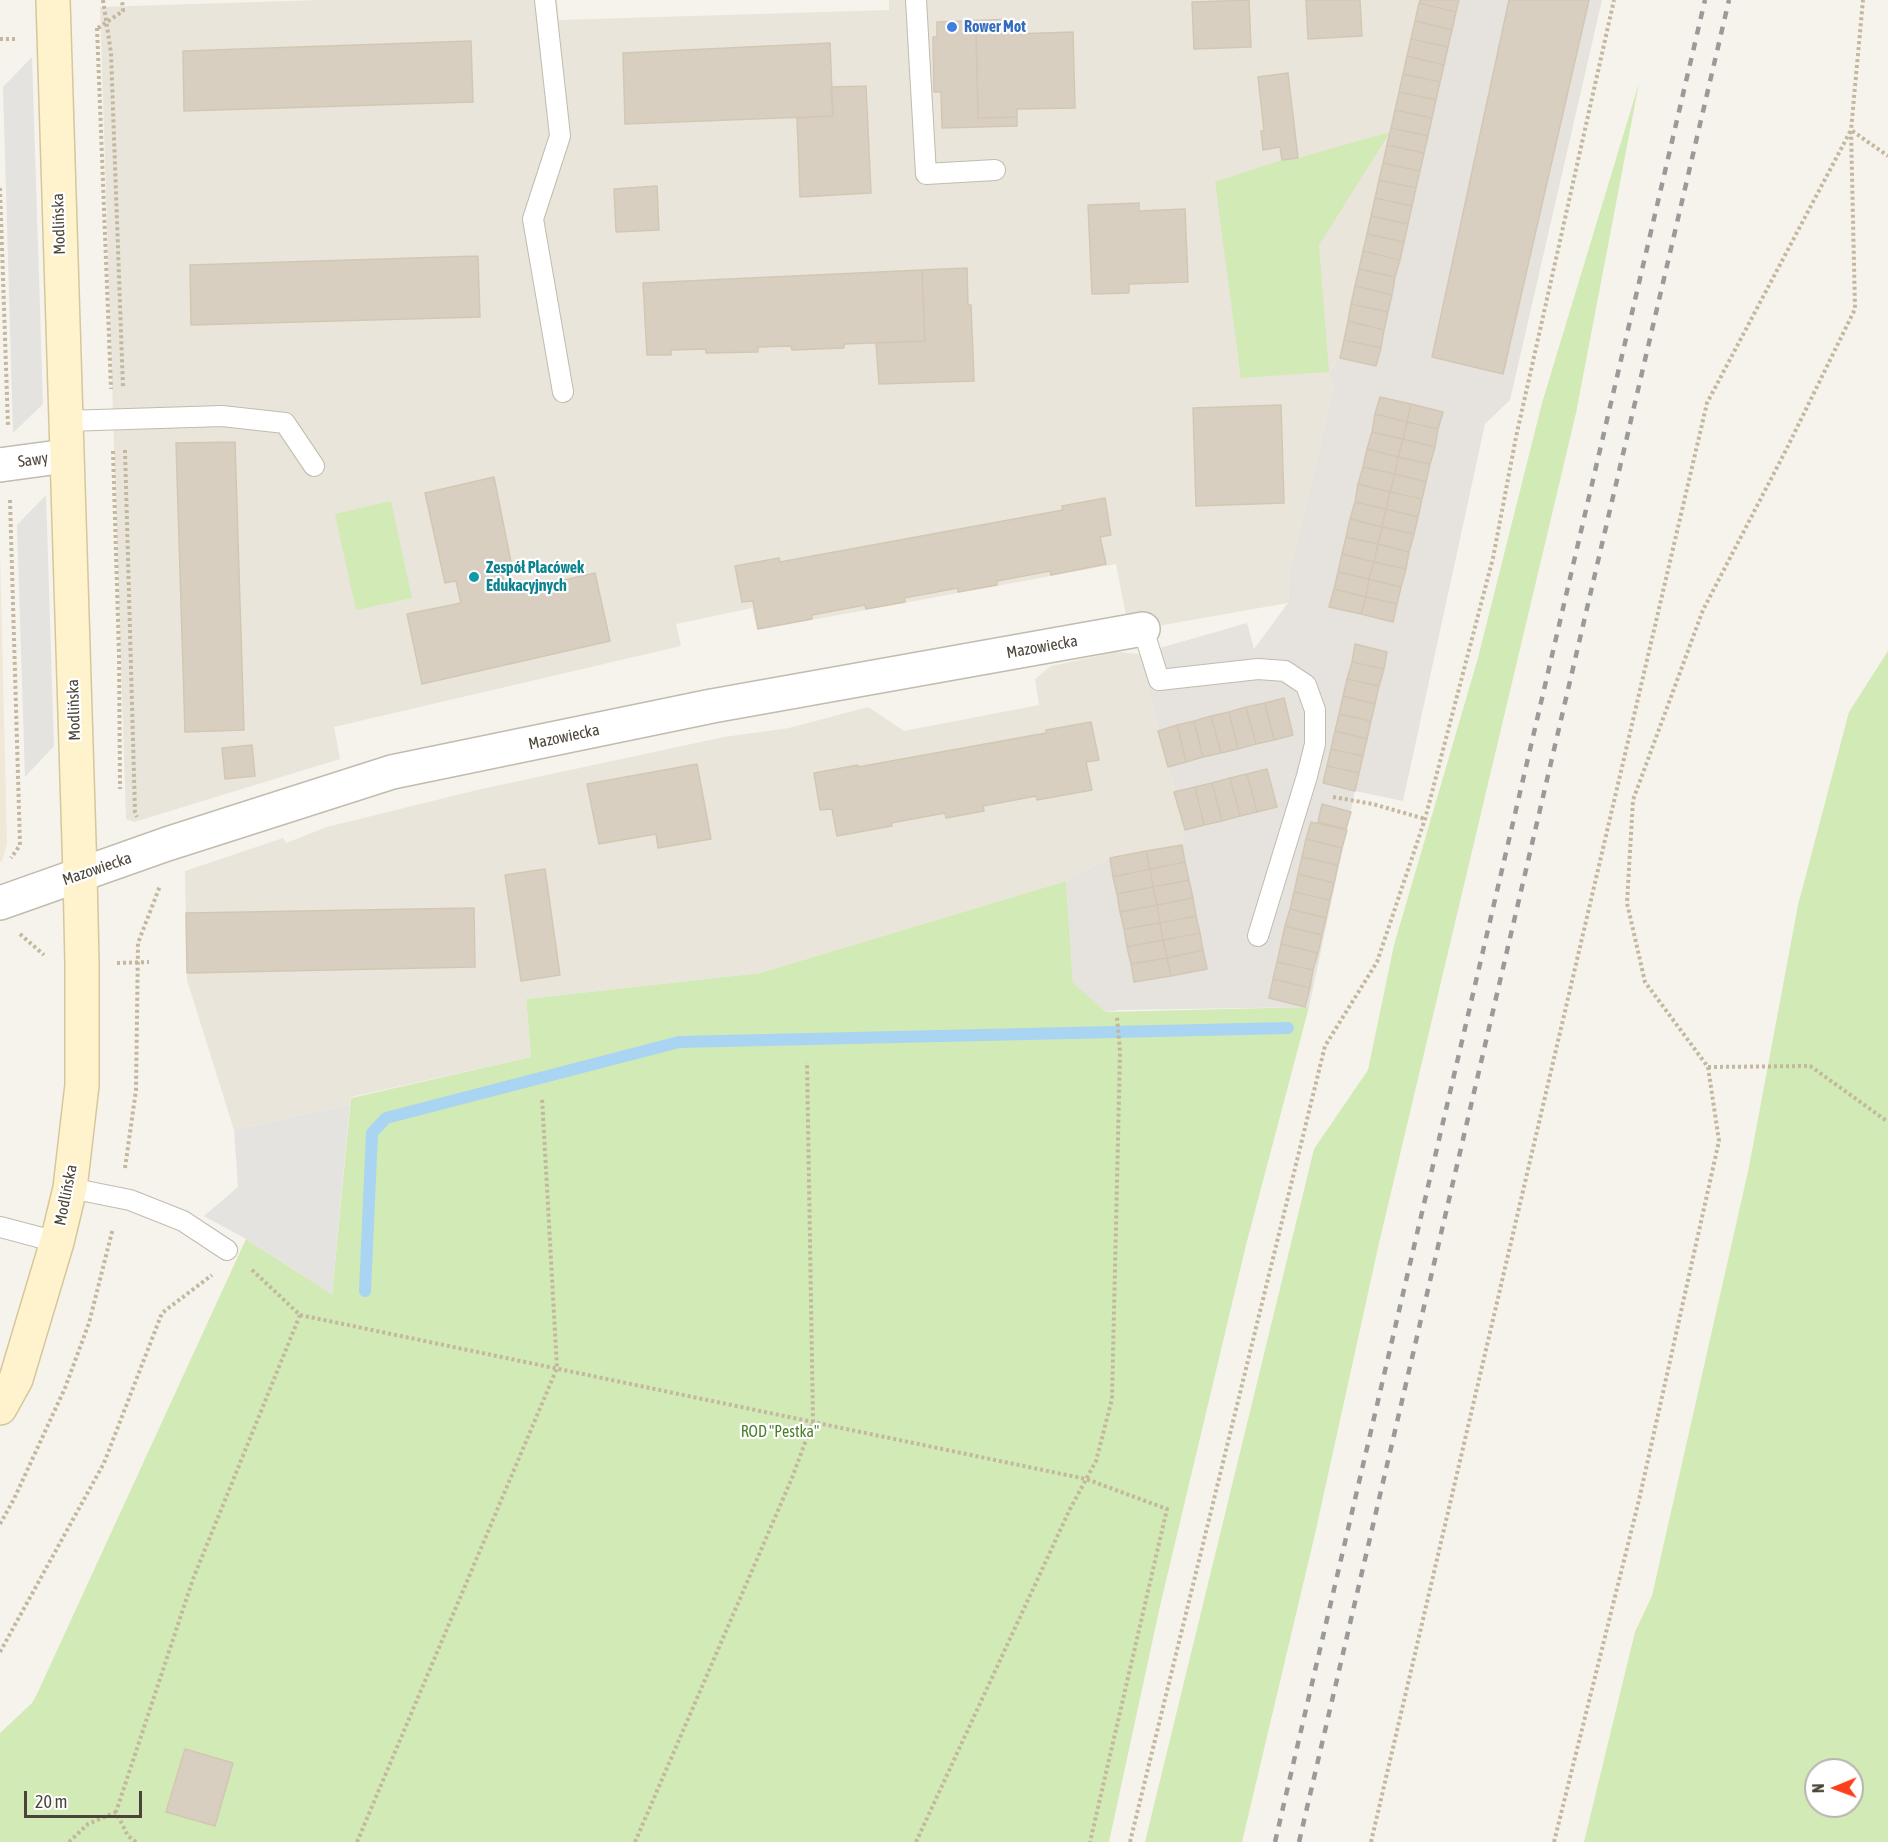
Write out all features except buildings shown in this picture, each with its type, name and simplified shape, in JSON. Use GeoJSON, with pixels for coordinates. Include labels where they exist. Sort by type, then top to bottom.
{"type":"FeatureCollection","features":[{"type":"Feature","properties":{"kind":"main road","name":"Modlińska"},"geometry":{"type":"LineString","coordinates":[[0,1408],[16,1379],[57,1242],[70,1188],[82,1085],[80,874],[53,0]]}},
{"type":"Feature","properties":{"kind":"street","name":"Sawy"},"geometry":{"type":"LineString","coordinates":[[4,464],[66,456]]}},
{"type":"Feature","properties":{"kind":"street","name":"Mazowiecka"},"geometry":{"type":"LineString","coordinates":[[0,903],[167,844],[392,772],[712,706],[1143,629]]}},
{"type":"Feature","properties":{"kind":"lane"},"geometry":{"type":"LineString","coordinates":[[545,0],[560,136],[532,219],[563,392]]}},
{"type":"Feature","properties":{"kind":"lane"},"geometry":{"type":"LineString","coordinates":[[916,0],[927,174],[995,170]]}},
{"type":"Feature","properties":{"kind":"lane"},"geometry":{"type":"LineString","coordinates":[[66,421],[222,416],[285,423],[314,466]]}},
{"type":"Feature","properties":{"kind":"lane"},"geometry":{"type":"LineString","coordinates":[[1143,629],[1159,680],[1258,669],[1286,671],[1306,686],[1315,710],[1315,744],[1303,791],[1258,936]]}},
{"type":"Feature","properties":{"kind":"lane"},"geometry":{"type":"LineString","coordinates":[[70,1188],[130,1200],[183,1221],[227,1250]]}},
{"type":"Feature","properties":{"kind":"lane"},"geometry":{"type":"LineString","coordinates":[[0,1227],[57,1242]]}},
{"type":"Feature","properties":{"kind":"path"},"geometry":{"type":"LineString","coordinates":[[88,33],[123,11],[123,0]]}},
{"type":"Feature","properties":{"kind":"path"},"geometry":{"type":"LineString","coordinates":[[1130,1842],[1325,1046],[1377,962],[1425,819],[1493,558],[1516,437],[1614,0]]}},
{"type":"Feature","properties":{"kind":"path"},"geometry":{"type":"LineString","coordinates":[[1554,1842],[1639,1500],[1719,1141],[1708,1066],[1645,982],[1627,903],[1633,800],[1703,610],[1786,450],[1855,309],[1851,130],[1863,0]]}},
{"type":"Feature","properties":{"kind":"path"},"geometry":{"type":"LineString","coordinates":[[1851,130],[1888,156]]}},
{"type":"Feature","properties":{"kind":"path"},"geometry":{"type":"LineString","coordinates":[[1371,1842],[1707,403],[1851,130]]}},
{"type":"Feature","properties":{"kind":"path"},"geometry":{"type":"LineString","coordinates":[[0,188],[4,464],[20,845],[7,864]]}},
{"type":"Feature","properties":{"kind":"path"},"geometry":{"type":"LineString","coordinates":[[1303,791],[1373,804],[1425,819]]}},
{"type":"Feature","properties":{"kind":"path"},"geometry":{"type":"LineString","coordinates":[[916,1842],[1070,1509],[1096,1461],[1112,1399],[1120,1052],[1117,1017]]}},
{"type":"Feature","properties":{"kind":"path"},"geometry":{"type":"LineString","coordinates":[[635,1842],[792,1478],[813,1421],[807,1062]]}},
{"type":"Feature","properties":{"kind":"path"},"geometry":{"type":"LineString","coordinates":[[1708,1066],[1810,1066],[1888,1122]]}},
{"type":"Feature","properties":{"kind":"path"},"geometry":{"type":"LineString","coordinates":[[357,1842],[557,1368],[542,1097]]}},
{"type":"Feature","properties":{"kind":"path"},"geometry":{"type":"LineString","coordinates":[[0,1652],[104,1463],[162,1313],[210,1278],[227,1250]]}},
{"type":"Feature","properties":{"kind":"path"},"geometry":{"type":"LineString","coordinates":[[245,1264],[300,1315],[1086,1479],[1167,1509],[1090,1842]]}},
{"type":"Feature","properties":{"kind":"path"},"geometry":{"type":"LineString","coordinates":[[136,1842],[128,1836],[116,1812],[193,1579],[300,1315]]}},
{"type":"Feature","properties":{"kind":"path"},"geometry":{"type":"LineString","coordinates":[[69,1842],[87,1824],[116,1812]]}},
{"type":"Feature","properties":{"kind":"shaded area"},"geometry":{"type":"Polygon","coordinates":[[[319,0],[557,0],[559,20],[889,10],[889,0],[1419,0],[1340,358],[1329,372],[1334,387],[1290,571],[1288,603],[1129,631],[1116,564],[757,630],[752,608],[676,624],[681,646],[334,727],[340,759],[134,822],[126,819],[100,7],[319,0]]]}},
{"type":"Feature","properties":{"kind":"shaded area"},"geometry":{"type":"Polygon","coordinates":[[[1419,0],[1602,0],[1510,400],[1485,424],[1403,801],[1355,791],[1309,1007],[1106,1012],[1073,984],[1066,881],[1110,858],[1182,844],[1185,830],[1139,654],[1247,623],[1254,649],[1288,603],[1290,571],[1334,387],[1329,372],[1340,358],[1419,0]]]}},
{"type":"Feature","properties":{"kind":"shaded area"},"geometry":{"type":"Polygon","coordinates":[[[32,57],[43,404],[13,433],[3,87],[32,57]]]}},
{"type":"Feature","properties":{"kind":"shaded area"},"geometry":{"type":"Polygon","coordinates":[[[46,495],[54,746],[25,777],[17,525],[46,495]]]}},
{"type":"Feature","properties":{"kind":"shaded area"},"geometry":{"type":"Polygon","coordinates":[[[0,550],[7,844],[0,862],[0,550]]]}},
{"type":"Feature","properties":{"kind":"shaded area"},"geometry":{"type":"Polygon","coordinates":[[[1116,652],[1139,654],[1185,830],[1182,845],[1110,858],[1066,881],[760,973],[526,999],[531,1057],[351,1097],[350,1104],[234,1130],[187,980],[185,871],[283,838],[286,843],[327,827],[477,790],[724,737],[789,728],[868,707],[904,731],[1039,705],[1035,679],[1051,666],[1116,652]]]}},
{"type":"Feature","properties":{"kind":"shaded area"},"geometry":{"type":"Polygon","coordinates":[[[350,1104],[332,1294],[246,1239],[204,1216],[238,1187],[234,1130],[350,1104]]]}},
{"type":"Feature","properties":{"kind":"green space"},"geometry":{"type":"Polygon","coordinates":[[[1639,83],[1576,413],[1379,1243],[1315,1534],[1242,1842],[1145,1842],[1314,1149],[1368,1070],[1394,945],[1478,658],[1542,403],[1639,83]]]}},
{"type":"Feature","properties":{"kind":"green space"},"geometry":{"type":"Polygon","coordinates":[[[1390,132],[1319,245],[1329,372],[1241,378],[1215,182],[1282,160],[1298,158],[1390,132]]]}},
{"type":"Feature","properties":{"kind":"green space"},"geometry":{"type":"Polygon","coordinates":[[[391,501],[412,598],[356,610],[335,514],[391,501]]]}},
{"type":"Feature","properties":{"kind":"green space"},"geometry":{"type":"Polygon","coordinates":[[[1888,651],[1888,1842],[1584,1842],[1635,1632],[1652,1596],[1749,1167],[1798,905],[1849,712],[1888,651]]]}},
{"type":"Feature","properties":{"kind":"green space","name":"ROD \"Pestka\""},"geometry":{"type":"Polygon","coordinates":[[[1066,881],[1073,983],[1106,1012],[1309,1007],[1246,1245],[1160,1606],[1109,1842],[0,1842],[0,1733],[32,1703],[37,1694],[246,1239],[332,1294],[351,1098],[531,1057],[526,999],[760,973],[1066,881]]]}},
{"type":"Feature","properties":{"kind":"waterway"},"geometry":{"type":"LineString","coordinates":[[365,1291],[372,1133],[386,1118],[679,1042],[1288,1028]]}},
{"type":"Feature","properties":{"kind":"railway"},"geometry":{"type":"LineString","coordinates":[[1275,1842],[1705,0]]}},
{"type":"Feature","properties":{"kind":"railway"},"geometry":{"type":"LineString","coordinates":[[1299,1842],[1729,0]]}},
{"type":"Feature","properties":{"kind":"place","name":"Rower Mot"},"geometry":{"type":"Point","coordinates":[952,27]}},
{"type":"Feature","properties":{"kind":"place","name":"Zespół Placówek Edukacyjnych"},"geometry":{"type":"Point","coordinates":[474,577]}}]}
